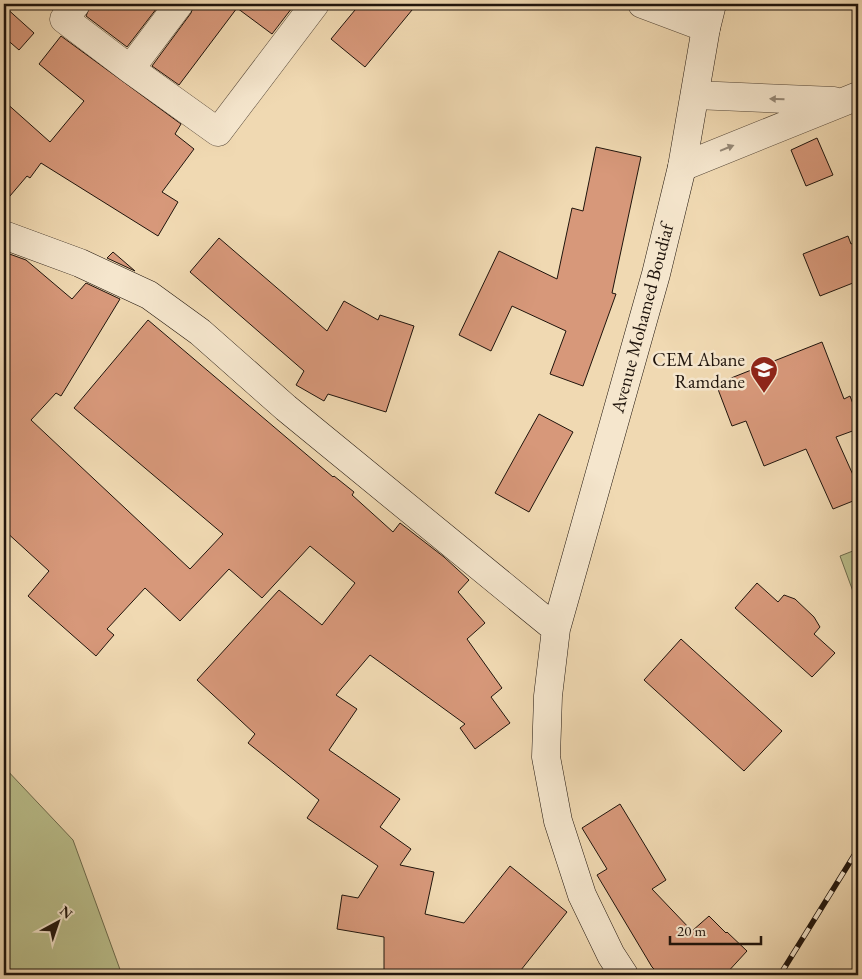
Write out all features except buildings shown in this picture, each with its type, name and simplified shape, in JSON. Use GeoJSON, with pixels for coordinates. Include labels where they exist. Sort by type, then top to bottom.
{"type":"FeatureCollection","features":[{"type":"Feature","properties":{"kind":"street"},"geometry":{"type":"LineString","coordinates":[[76,4],[64,19],[218,132],[314,4]]}},
{"type":"Feature","properties":{"kind":"street"},"geometry":{"type":"LineString","coordinates":[[130,69],[179,4]]}},
{"type":"Feature","properties":{"kind":"street"},"geometry":{"type":"LineString","coordinates":[[642,4],[709,16]]}},
{"type":"Feature","properties":{"kind":"street","name":"Avenue Mohamed Boudiaf"},"geometry":{"type":"LineString","coordinates":[[624,975],[611,955],[582,895],[558,821],[546,757],[548,696],[556,629],[656,274],[682,167],[709,16]]}},
{"type":"Feature","properties":{"kind":"street"},"geometry":{"type":"LineString","coordinates":[[695,95],[851,99]]}},
{"type":"Feature","properties":{"kind":"street"},"geometry":{"type":"LineString","coordinates":[[682,167],[851,99]]}},
{"type":"Feature","properties":{"kind":"street"},"geometry":{"type":"LineString","coordinates":[[4,235],[80,263],[149,295],[200,332],[286,408],[556,629]]}},
{"type":"Feature","properties":{"kind":"green space"},"geometry":{"type":"Polygon","coordinates":[[[858,549],[858,605],[840,556],[858,549]]]}},
{"type":"Feature","properties":{"kind":"green space"},"geometry":{"type":"Polygon","coordinates":[[[4,767],[73,840],[122,975],[4,975],[4,767]]]}},
{"type":"Feature","properties":{"kind":"railway"},"geometry":{"type":"LineString","coordinates":[[780,975],[858,849]]}},
{"type":"Feature","properties":{"kind":"place","name":"CEM Abane Ramdane"},"geometry":{"type":"Point","coordinates":[764,394]}}]}
